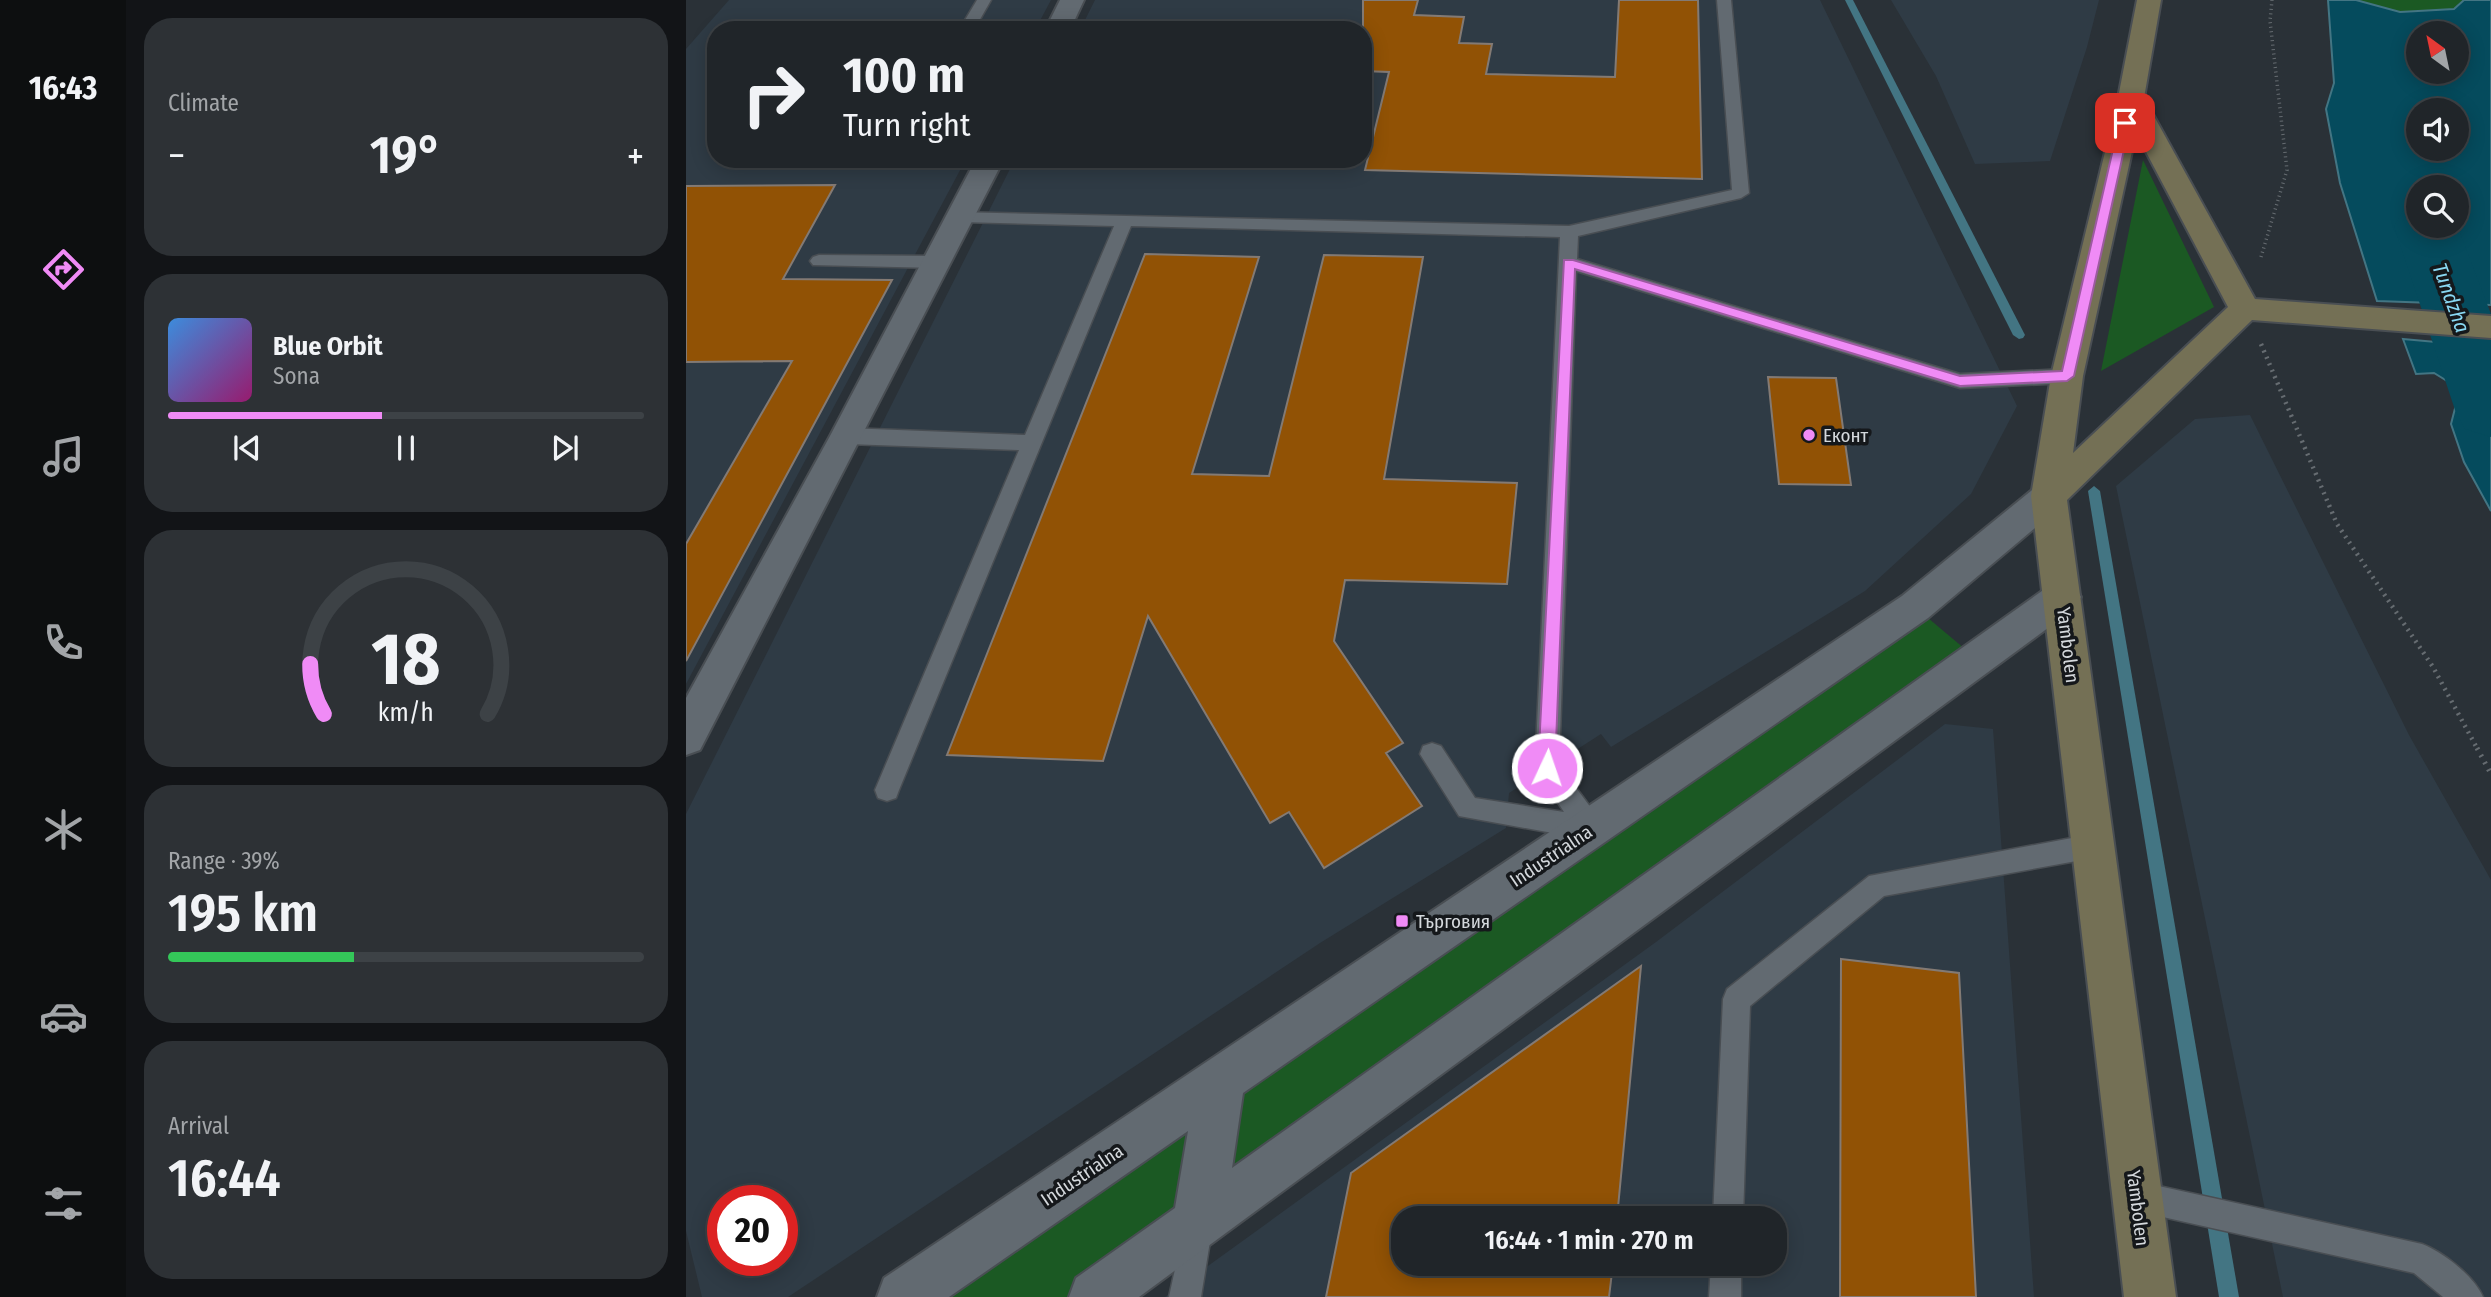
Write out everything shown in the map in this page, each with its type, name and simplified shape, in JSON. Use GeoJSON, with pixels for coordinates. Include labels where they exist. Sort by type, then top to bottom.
{"type":"FeatureCollection","features":[{"type":"Feature","properties":{"kind":"main road","name":"Yambolen"},"geometry":{"type":"LineString","coordinates":[[2149,0],[2131,98],[2067,376],[2049,496],[2150,1297]]}},
{"type":"Feature","properties":{"kind":"main road"},"geometry":{"type":"LineString","coordinates":[[2131,98],[2245,309]]}},
{"type":"Feature","properties":{"kind":"main road"},"geometry":{"type":"LineString","coordinates":[[2049,496],[2245,309],[2491,327]]}},
{"type":"Feature","properties":{"kind":"street"},"geometry":{"type":"LineString","coordinates":[[1062,21],[1072,0]]}},
{"type":"Feature","properties":{"kind":"street"},"geometry":{"type":"LineString","coordinates":[[686,737],[847,436],[985,168]]}},
{"type":"Feature","properties":{"kind":"street","name":"Industrialna"},"geometry":{"type":"LineString","coordinates":[[904,1297],[1915,607],[2049,496]]}},
{"type":"Feature","properties":{"kind":"street"},"geometry":{"type":"LineString","coordinates":[[1095,1297],[2062,597]]}},
{"type":"Feature","properties":{"kind":"street"},"geometry":{"type":"LineString","coordinates":[[1198,1222],[1221,1081]]}},
{"type":"Feature","properties":{"kind":"lane"},"geometry":{"type":"LineString","coordinates":[[971,21],[984,0]]}},
{"type":"Feature","properties":{"kind":"lane"},"geometry":{"type":"LineString","coordinates":[[961,216],[1569,232],[1741,193],[1724,0]]}},
{"type":"Feature","properties":{"kind":"lane"},"geometry":{"type":"LineString","coordinates":[[887,790],[1125,220]]}},
{"type":"Feature","properties":{"kind":"lane"},"geometry":{"type":"LineString","coordinates":[[1569,232],[1547,768],[1591,828]]}},
{"type":"Feature","properties":{"kind":"lane"},"geometry":{"type":"LineString","coordinates":[[819,261],[937,262]]}},
{"type":"Feature","properties":{"kind":"lane"},"geometry":{"type":"LineString","coordinates":[[1569,263],[1960,381],[2067,376]]}},
{"type":"Feature","properties":{"kind":"lane"},"geometry":{"type":"LineString","coordinates":[[847,436],[1031,443]]}},
{"type":"Feature","properties":{"kind":"lane"},"geometry":{"type":"LineString","coordinates":[[1432,754],[1468,808],[1591,828]]}},
{"type":"Feature","properties":{"kind":"lane"},"geometry":{"type":"LineString","coordinates":[[1728,1206],[1737,999],[1878,885],[2093,846]]}},
{"type":"Feature","properties":{"kind":"lane"},"geometry":{"type":"LineString","coordinates":[[2136,1196],[2422,1259],[2467,1297]]}},
{"type":"Feature","properties":{"kind":"lane"},"geometry":{"type":"LineString","coordinates":[[1185,1297],[1198,1222]]}},
{"type":"Feature","properties":{"kind":"lane"},"geometry":{"type":"LineString","coordinates":[[1725,1297],[1726,1276]]}},
{"type":"Feature","properties":{"kind":"path"},"geometry":{"type":"LineString","coordinates":[[2272,0],[2270,21],[2287,170],[2245,309],[2337,524],[2433,667],[2491,774]]}},
{"type":"Feature","properties":{"kind":"shaded area"},"geometry":{"type":"Polygon","coordinates":[[[729,0],[1051,0],[1040,21],[711,21],[729,0]]]}},
{"type":"Feature","properties":{"kind":"shaded area"},"geometry":{"type":"Polygon","coordinates":[[[1095,0],[1820,0],[2017,406],[1971,494],[1865,591],[1611,747],[1601,734],[1509,793],[1506,828],[1320,943],[788,1297],[702,1297],[686,1231],[686,814],[1010,168],[1372,168],[1372,21],[1084,21],[1095,0]]]}},
{"type":"Feature","properties":{"kind":"shaded area"},"geometry":{"type":"Polygon","coordinates":[[[1891,0],[2099,0],[2087,47],[2050,161],[1975,164],[1936,76],[1891,0]]]}},
{"type":"Feature","properties":{"kind":"shaded area"},"geometry":{"type":"Polygon","coordinates":[[[707,25],[707,168],[961,168],[686,684],[686,49],[707,25]]]}},
{"type":"Feature","properties":{"kind":"shaded area"},"geometry":{"type":"Polygon","coordinates":[[[2250,415],[2409,735],[2491,880],[2491,1297],[2283,1297],[2116,486],[2195,419],[2250,415]]]}},
{"type":"Feature","properties":{"kind":"shaded area"},"geometry":{"type":"Polygon","coordinates":[[[1945,724],[1993,729],[2034,1297],[1165,1297],[1656,942],[1945,724]]]}},
{"type":"Feature","properties":{"kind":"green space"},"geometry":{"type":"Polygon","coordinates":[[[2356,0],[2464,0],[2454,9],[2400,12],[2356,0]]]}},
{"type":"Feature","properties":{"kind":"green space"},"geometry":{"type":"Polygon","coordinates":[[[2143,160],[2214,307],[2101,371],[2143,160]]]}},
{"type":"Feature","properties":{"kind":"green space"},"geometry":{"type":"Polygon","coordinates":[[[1915,607],[1978,660],[1095,1297],[903,1297],[1915,607]]]}},
{"type":"Feature","properties":{"kind":"water"},"geometry":{"type":"Polygon","coordinates":[[[2328,0],[2356,0],[2400,12],[2454,9],[2464,0],[2491,0],[2491,305],[2377,301],[2340,183],[2326,109],[2334,83],[2328,0]]]}},
{"type":"Feature","properties":{"kind":"water"},"geometry":{"type":"Polygon","coordinates":[[[2403,339],[2491,347],[2491,511],[2464,462],[2451,424],[2460,389],[2434,373],[2416,374],[2403,339]]]}},
{"type":"Feature","properties":{"kind":"building"},"geometry":{"type":"Polygon","coordinates":[[[1363,0],[1418,0],[1414,15],[1464,17],[1459,43],[1492,44],[1486,74],[1615,77],[1619,0],[1698,0],[1702,179],[1365,170],[1372,168],[1372,141],[1389,72],[1372,71],[1372,21],[1363,21],[1363,0]]]}},
{"type":"Feature","properties":{"kind":"building"},"geometry":{"type":"Polygon","coordinates":[[[835,185],[783,279],[892,280],[686,661],[686,544],[792,361],[686,362],[686,186],[835,185]]]}},
{"type":"Feature","properties":{"kind":"building"},"geometry":{"type":"Polygon","coordinates":[[[1145,254],[1259,257],[1192,474],[1269,476],[1324,255],[1423,257],[1384,479],[1517,483],[1507,584],[1345,580],[1334,641],[1403,743],[1386,753],[1422,806],[1324,868],[1289,812],[1270,823],[1148,616],[1103,761],[947,755],[1145,254]]]}},
{"type":"Feature","properties":{"kind":"building"},"geometry":{"type":"Polygon","coordinates":[[[1768,377],[1836,378],[1851,485],[1779,484],[1768,377]]]}},
{"type":"Feature","properties":{"kind":"building"},"geometry":{"type":"Polygon","coordinates":[[[1841,959],[1959,973],[1976,1297],[1840,1297],[1841,959]]]}},
{"type":"Feature","properties":{"kind":"building"},"geometry":{"type":"Polygon","coordinates":[[[1641,966],[1618,1206],[1391,1206],[1391,1276],[1612,1276],[1609,1297],[1326,1297],[1351,1173],[1641,966]]]}},
{"type":"Feature","properties":{"kind":"waterway"},"geometry":{"type":"LineString","coordinates":[[1849,0],[2019,335]]}},
{"type":"Feature","properties":{"kind":"waterway","name":"Tundzha"},"geometry":{"type":"LineString","coordinates":[[2430,238],[2491,410]]}},
{"type":"Feature","properties":{"kind":"waterway"},"geometry":{"type":"LineString","coordinates":[[2094,491],[2229,1297]]}},
{"type":"Feature","properties":{"kind":"place","name":"Еконт"},"geometry":{"type":"Point","coordinates":[1809,435]}},
{"type":"Feature","properties":{"kind":"place","name":"Търговия"},"geometry":{"type":"Point","coordinates":[1402,921]}},
{"type":"Feature","properties":{"kind":"route"},"geometry":{"type":"LineString","coordinates":[[1547,768],[1569,263],[1960,381],[2067,376],[2125,123]]}}]}
